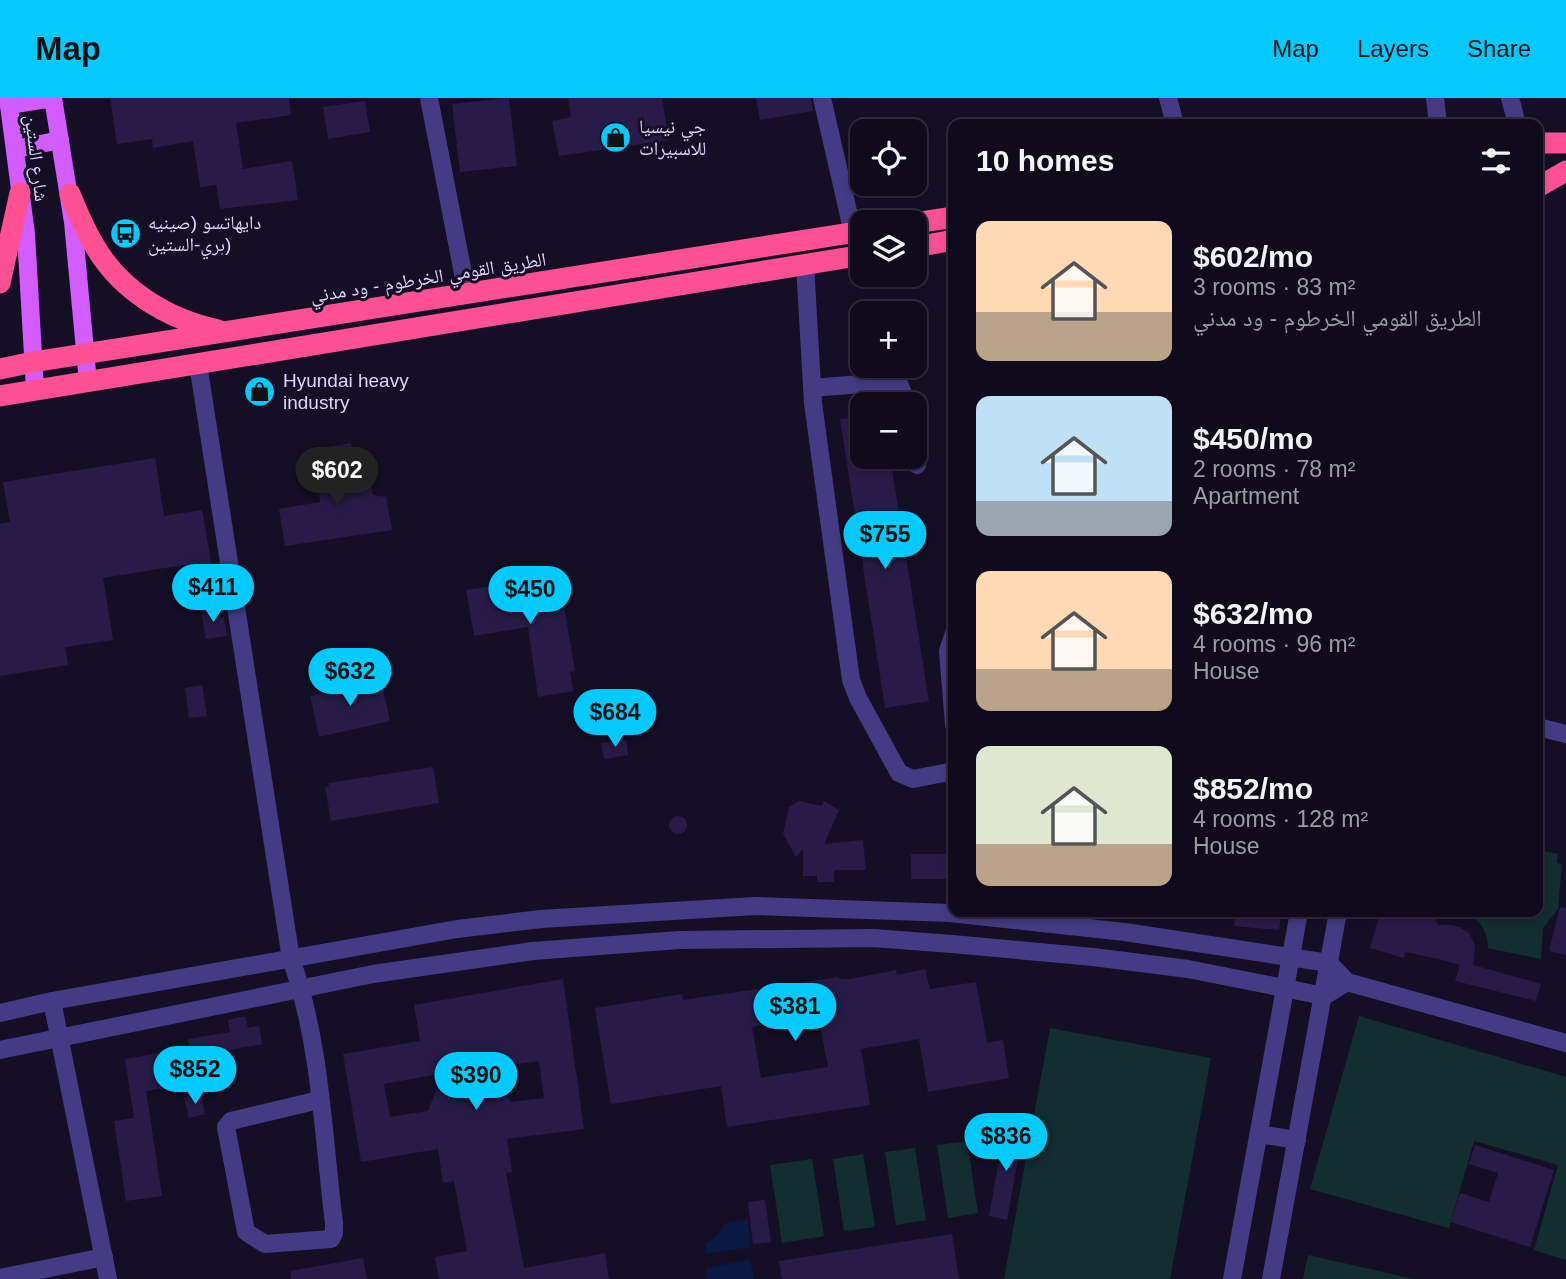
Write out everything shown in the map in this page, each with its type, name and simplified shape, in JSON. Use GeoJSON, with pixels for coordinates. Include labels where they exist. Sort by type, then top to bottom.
{"type":"FeatureCollection","features":[{"type":"Feature","properties":{"kind":"highway"},"geometry":{"type":"LineString","coordinates":[[1543,143],[1566,144]]}},
{"type":"Feature","properties":{"kind":"highway"},"geometry":{"type":"LineString","coordinates":[[1543,169],[1566,171]]}},
{"type":"Feature","properties":{"kind":"highway"},"geometry":{"type":"LineString","coordinates":[[1543,184],[1566,171]]}},
{"type":"Feature","properties":{"kind":"highway"},"geometry":{"type":"LineString","coordinates":[[0,283],[20,194]]}},
{"type":"Feature","properties":{"kind":"highway"},"geometry":{"type":"LineString","coordinates":[[70,194],[94,245],[125,283],[148,302],[177,318],[227,332]]}},
{"type":"Feature","properties":{"kind":"highway"},"geometry":{"type":"LineString","coordinates":[[927,221],[948,218]]}},
{"type":"Feature","properties":{"kind":"highway","name":"الطريق القومي الخرطوم - ود مدني"},"geometry":{"type":"LineString","coordinates":[[0,369],[850,233]]}},
{"type":"Feature","properties":{"kind":"highway"},"geometry":{"type":"LineString","coordinates":[[927,245],[948,241]]}},
{"type":"Feature","properties":{"kind":"highway"},"geometry":{"type":"LineString","coordinates":[[0,396],[850,257]]}},
{"type":"Feature","properties":{"kind":"main road"},"geometry":{"type":"LineString","coordinates":[[9,102],[53,98]]}},
{"type":"Feature","properties":{"kind":"main road","name":"شارع الستين"},"geometry":{"type":"LineString","coordinates":[[53,98],[70,194],[88,382]]}},
{"type":"Feature","properties":{"kind":"main road","name":"شارع الستين"},"geometry":{"type":"LineString","coordinates":[[9,102],[29,272],[35,390]]}},
{"type":"Feature","properties":{"kind":"main road"},"geometry":{"type":"LineString","coordinates":[[16,149],[60,140]]}},
{"type":"Feature","properties":{"kind":"street"},"geometry":{"type":"LineString","coordinates":[[429,98],[467,294]]}},
{"type":"Feature","properties":{"kind":"street"},"geometry":{"type":"LineString","coordinates":[[822,98],[852,210]]}},
{"type":"Feature","properties":{"kind":"street"},"geometry":{"type":"LineString","coordinates":[[1168,98],[1174,119]]}},
{"type":"Feature","properties":{"kind":"street"},"geometry":{"type":"LineString","coordinates":[[1435,98],[1437,119]]}},
{"type":"Feature","properties":{"kind":"street"},"geometry":{"type":"LineString","coordinates":[[1510,98],[1516,119]]}},
{"type":"Feature","properties":{"kind":"street"},"geometry":{"type":"LineString","coordinates":[[805,265],[812,388],[854,690],[899,773],[914,779],[948,772]]}},
{"type":"Feature","properties":{"kind":"street"},"geometry":{"type":"LineString","coordinates":[[198,363],[291,959],[301,987],[311,1032],[319,1101],[334,1233],[331,1239],[265,1244],[246,1232],[226,1127],[230,1121],[319,1101]]}},
{"type":"Feature","properties":{"kind":"street"},"geometry":{"type":"LineString","coordinates":[[812,388],[886,382],[901,386],[903,392]]}},
{"type":"Feature","properties":{"kind":"street"},"geometry":{"type":"LineString","coordinates":[[1543,728],[1566,734]]}},
{"type":"Feature","properties":{"kind":"street"},"geometry":{"type":"LineString","coordinates":[[0,1013],[457,929],[541,919],[755,906],[948,913]]}},
{"type":"Feature","properties":{"kind":"street"},"geometry":{"type":"LineString","coordinates":[[985,917],[1194,941],[1329,963],[1347,982],[1566,1043]]}},
{"type":"Feature","properties":{"kind":"street"},"geometry":{"type":"LineString","coordinates":[[1233,1279],[1297,917]]}},
{"type":"Feature","properties":{"kind":"street"},"geometry":{"type":"LineString","coordinates":[[1271,1279],[1337,917]]}},
{"type":"Feature","properties":{"kind":"street"},"geometry":{"type":"LineString","coordinates":[[0,1050],[373,974],[533,951],[693,940],[873,938],[1093,957],[1188,969],[1324,996],[1347,982]]}},
{"type":"Feature","properties":{"kind":"street"},"geometry":{"type":"LineString","coordinates":[[1188,969],[1194,941]]}},
{"type":"Feature","properties":{"kind":"street"},"geometry":{"type":"LineString","coordinates":[[52,1002],[108,1279]]}},
{"type":"Feature","properties":{"kind":"street"},"geometry":{"type":"LineString","coordinates":[[1259,1134],[1297,1140]]}},
{"type":"Feature","properties":{"kind":"street"},"geometry":{"type":"LineString","coordinates":[[0,1278],[104,1257]]}},
{"type":"Feature","properties":{"kind":"green space"},"geometry":{"type":"Polygon","coordinates":[[[1543,851],[1558,854],[1557,863],[1562,864],[1558,909],[1543,928],[1541,959],[1488,948],[1485,932],[1474,917],[1543,917],[1543,851]]]}},
{"type":"Feature","properties":{"kind":"green space"},"geometry":{"type":"Polygon","coordinates":[[[1359,1016],[1566,1077],[1566,1260],[1534,1250],[1558,1165],[1474,1141],[1449,1228],[1310,1189],[1359,1016]]]}},
{"type":"Feature","properties":{"kind":"green space"},"geometry":{"type":"Polygon","coordinates":[[[1050,1028],[1211,1058],[1170,1279],[1004,1279],[1050,1028]]]}},
{"type":"Feature","properties":{"kind":"green space"},"geometry":{"type":"Polygon","coordinates":[[[967,1141],[978,1213],[948,1218],[937,1145],[967,1141]]]}},
{"type":"Feature","properties":{"kind":"green space"},"geometry":{"type":"Polygon","coordinates":[[[915,1148],[926,1220],[896,1225],[885,1152],[915,1148]]]}},
{"type":"Feature","properties":{"kind":"green space"},"geometry":{"type":"Polygon","coordinates":[[[863,1154],[875,1227],[844,1231],[833,1159],[863,1154]]]}},
{"type":"Feature","properties":{"kind":"green space"},"geometry":{"type":"Polygon","coordinates":[[[812,1159],[824,1236],[782,1243],[770,1165],[812,1159]]]}},
{"type":"Feature","properties":{"kind":"green space"},"geometry":{"type":"Polygon","coordinates":[[[1308,1255],[1414,1279],[1303,1279],[1308,1255]]]}},
{"type":"Feature","properties":{"kind":"water"},"geometry":{"type":"Polygon","coordinates":[[[748,1219],[751,1247],[706,1254],[705,1244],[717,1236],[726,1223],[748,1219]]]}},
{"type":"Feature","properties":{"kind":"water"},"geometry":{"type":"Polygon","coordinates":[[[750,1260],[754,1279],[707,1279],[705,1268],[750,1260]]]}},
{"type":"Feature","properties":{"kind":"building"},"geometry":{"type":"Polygon","coordinates":[[[110,98],[289,98],[291,115],[236,123],[243,169],[292,161],[298,200],[220,209],[216,185],[200,187],[193,141],[153,148],[152,139],[117,144],[110,98]]]}},
{"type":"Feature","properties":{"kind":"building"},"geometry":{"type":"Polygon","coordinates":[[[509,98],[517,166],[460,172],[452,104],[509,98]]]}},
{"type":"Feature","properties":{"kind":"building"},"geometry":{"type":"Polygon","coordinates":[[[568,98],[662,98],[669,140],[559,156],[552,121],[571,117],[568,98]]]}},
{"type":"Feature","properties":{"kind":"building"},"geometry":{"type":"Polygon","coordinates":[[[756,98],[811,98],[813,111],[760,120],[756,98]]]}},
{"type":"Feature","properties":{"kind":"building"},"geometry":{"type":"Polygon","coordinates":[[[365,101],[370,132],[328,139],[323,107],[365,101]]]}},
{"type":"Feature","properties":{"kind":"building"},"geometry":{"type":"Polygon","coordinates":[[[850,418],[850,469],[892,469],[929,701],[885,708],[840,419],[850,418]]]}},
{"type":"Feature","properties":{"kind":"building"},"geometry":{"type":"Polygon","coordinates":[[[351,443],[358,488],[371,485],[373,495],[386,497],[392,530],[285,546],[279,509],[320,502],[319,494],[333,492],[326,447],[351,443]]]}},
{"type":"Feature","properties":{"kind":"building"},"geometry":{"type":"Polygon","coordinates":[[[155,458],[164,516],[202,510],[214,578],[185,582],[183,565],[103,578],[113,640],[65,647],[68,665],[0,676],[0,524],[10,522],[3,482],[155,458]]]}},
{"type":"Feature","properties":{"kind":"building"},"geometry":{"type":"Polygon","coordinates":[[[559,576],[575,671],[570,672],[573,691],[538,697],[528,627],[474,636],[466,590],[559,576]]]}},
{"type":"Feature","properties":{"kind":"building"},"geometry":{"type":"Polygon","coordinates":[[[217,607],[219,618],[224,617],[227,636],[206,639],[201,610],[217,607]]]}},
{"type":"Feature","properties":{"kind":"building"},"geometry":{"type":"Polygon","coordinates":[[[381,680],[390,721],[319,737],[310,696],[381,680]]]}},
{"type":"Feature","properties":{"kind":"building"},"geometry":{"type":"Polygon","coordinates":[[[202,685],[207,716],[189,718],[185,688],[202,685]]]}},
{"type":"Feature","properties":{"kind":"building"},"geometry":{"type":"Polygon","coordinates":[[[626,740],[628,755],[604,759],[601,743],[626,740]]]}},
{"type":"Feature","properties":{"kind":"building"},"geometry":{"type":"Polygon","coordinates":[[[433,767],[439,803],[331,821],[325,787],[329,786],[328,783],[433,767]]]}},
{"type":"Feature","properties":{"kind":"building"},"geometry":{"type":"Polygon","coordinates":[[[799,801],[822,806],[824,801],[839,810],[824,844],[863,840],[866,870],[834,870],[834,882],[817,882],[817,876],[803,876],[803,849],[796,857],[783,834],[789,807],[799,801]]]}},
{"type":"Feature","properties":{"kind":"building"},"geometry":{"type":"Polygon","coordinates":[[[678,816],[684,819],[687,825],[684,831],[678,834],[672,831],[669,825],[672,819],[678,816]]]}},
{"type":"Feature","properties":{"kind":"building"},"geometry":{"type":"Polygon","coordinates":[[[911,854],[947,854],[947,879],[911,879],[911,854]]]}},
{"type":"Feature","properties":{"kind":"building"},"geometry":{"type":"Polygon","coordinates":[[[1560,907],[1566,908],[1566,955],[1549,951],[1560,907]]]}},
{"type":"Feature","properties":{"kind":"building"},"geometry":{"type":"Polygon","coordinates":[[[1235,917],[1281,917],[1279,930],[1234,926],[1235,917]]]}},
{"type":"Feature","properties":{"kind":"building"},"geometry":{"type":"Polygon","coordinates":[[[1379,917],[1433,917],[1438,925],[1453,925],[1469,933],[1475,945],[1473,965],[1541,984],[1536,1001],[1455,981],[1460,965],[1405,952],[1404,958],[1370,948],[1379,917]]]}},
{"type":"Feature","properties":{"kind":"building"},"geometry":{"type":"Polygon","coordinates":[[[925,969],[930,989],[976,982],[987,1043],[1003,1040],[1009,1078],[928,1092],[919,1039],[861,1049],[870,1105],[727,1127],[721,1086],[611,1104],[595,1008],[682,994],[683,1000],[839,977],[850,979],[896,970],[897,975],[925,969]],[[818,1015],[752,1027],[761,1078],[828,1067],[818,1015]]]}},
{"type":"Feature","properties":{"kind":"building"},"geometry":{"type":"Polygon","coordinates":[[[563,979],[584,1129],[507,1139],[512,1172],[506,1173],[524,1268],[605,1253],[609,1279],[439,1279],[435,1257],[467,1251],[454,1181],[443,1183],[438,1149],[361,1162],[343,1054],[420,1041],[414,1005],[563,979]],[[539,1061],[485,1069],[511,1102],[544,1098],[539,1061]],[[443,1073],[384,1084],[390,1117],[428,1111],[443,1073]]]}},
{"type":"Feature","properties":{"kind":"building"},"geometry":{"type":"Polygon","coordinates":[[[245,1016],[248,1028],[259,1026],[262,1044],[191,1057],[188,1039],[230,1032],[228,1020],[245,1016]]]}},
{"type":"Feature","properties":{"kind":"building"},"geometry":{"type":"Polygon","coordinates":[[[168,1052],[173,1087],[146,1091],[162,1196],[126,1201],[114,1121],[134,1118],[125,1059],[168,1052]]]}},
{"type":"Feature","properties":{"kind":"building"},"geometry":{"type":"Polygon","coordinates":[[[201,1095],[205,1114],[189,1118],[184,1098],[201,1095]]]}},
{"type":"Feature","properties":{"kind":"building"},"geometry":{"type":"Polygon","coordinates":[[[1005,1127],[1023,1130],[1007,1220],[989,1216],[1005,1127]]]}},
{"type":"Feature","properties":{"kind":"building"},"geometry":{"type":"Polygon","coordinates":[[[1475,1145],[1554,1170],[1530,1247],[1451,1222],[1460,1193],[1489,1202],[1498,1173],[1469,1164],[1475,1145]]]}},
{"type":"Feature","properties":{"kind":"building"},"geometry":{"type":"Polygon","coordinates":[[[765,1200],[771,1242],[753,1244],[748,1202],[765,1200]]]}},
{"type":"Feature","properties":{"kind":"building"},"geometry":{"type":"Polygon","coordinates":[[[952,1234],[959,1279],[782,1279],[779,1261],[952,1234]]]}},
{"type":"Feature","properties":{"kind":"building"},"geometry":{"type":"Polygon","coordinates":[[[363,1258],[367,1279],[291,1279],[290,1271],[363,1258]]]}},
{"type":"Feature","properties":{"kind":"place","name":"جي نيسيا للاسبيرات"},"geometry":{"type":"Point","coordinates":[616,137]}},
{"type":"Feature","properties":{"kind":"place","name":"دايهاتسو (صينيه بري-الستين)"},"geometry":{"type":"Point","coordinates":[125,233]}},
{"type":"Feature","properties":{"kind":"place","name":"Hyundai heavy industry"},"geometry":{"type":"Point","coordinates":[260,391]}}]}
